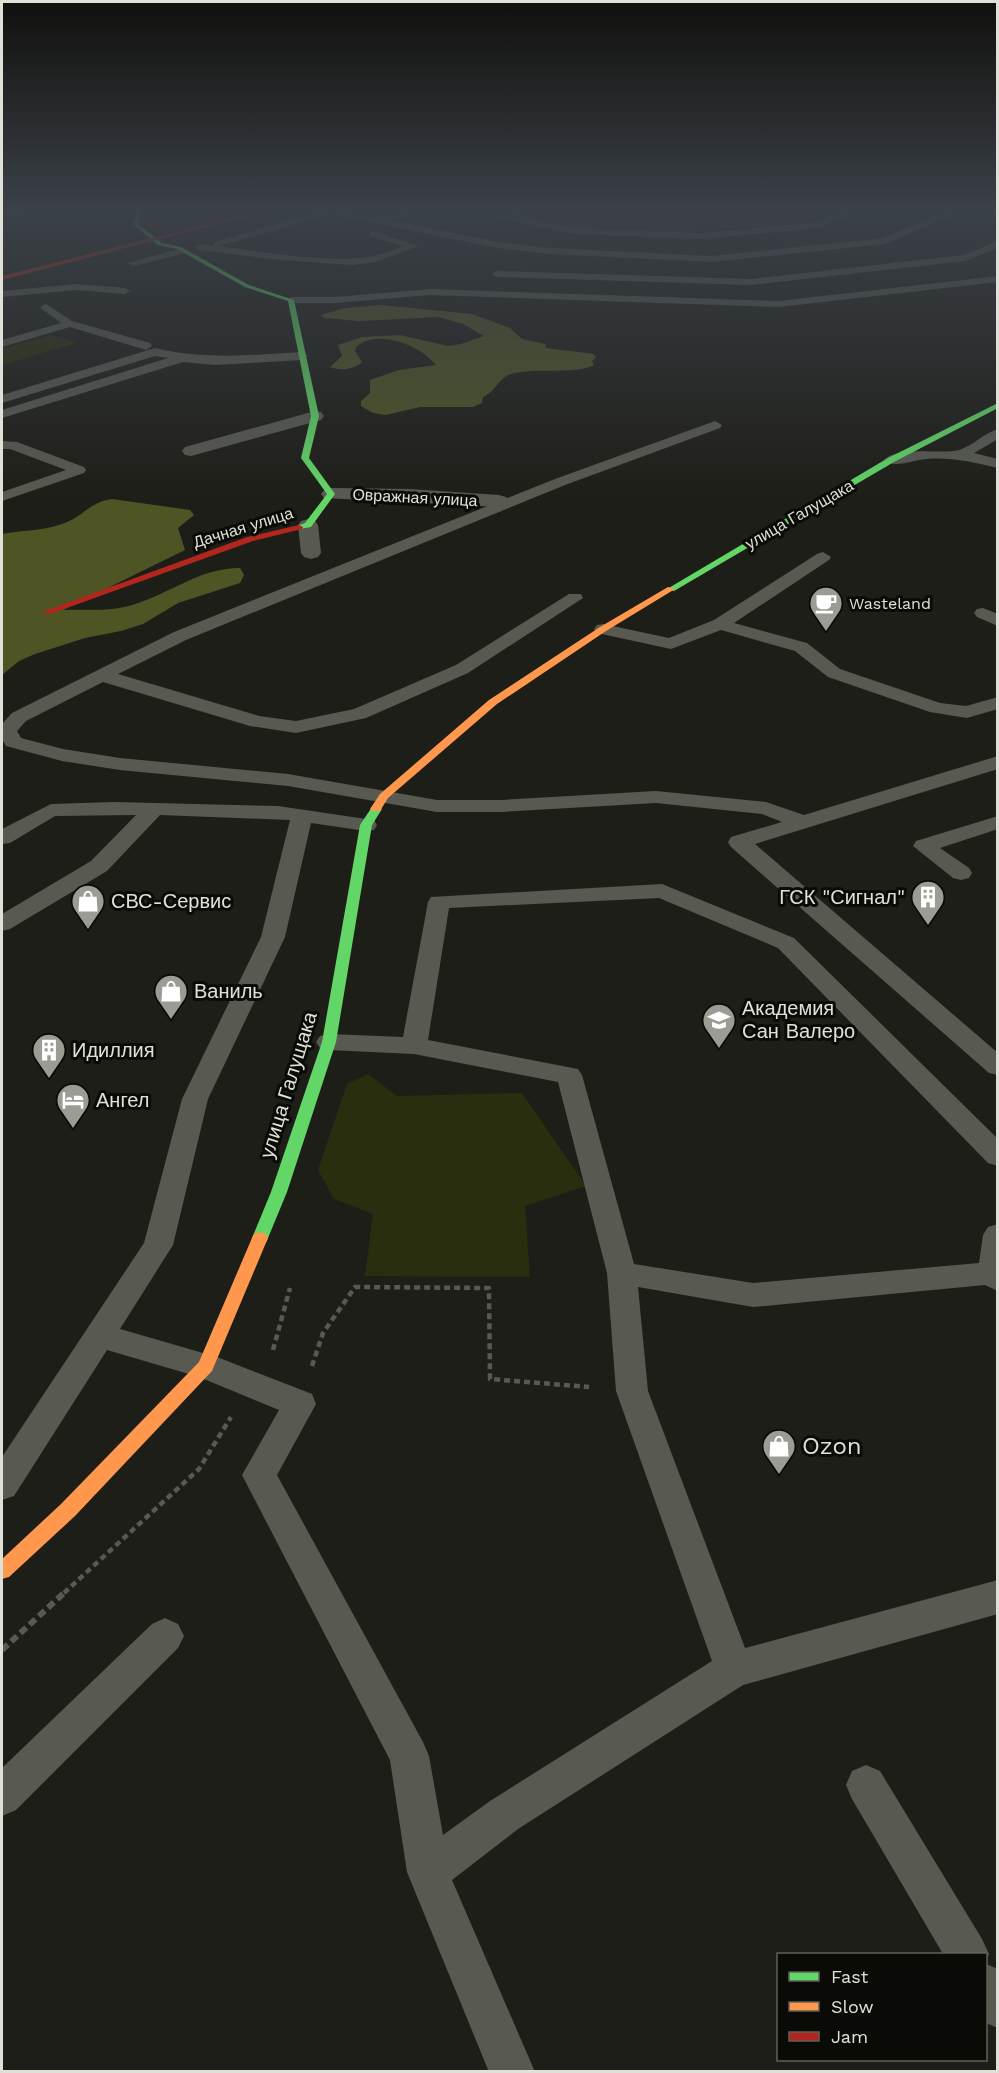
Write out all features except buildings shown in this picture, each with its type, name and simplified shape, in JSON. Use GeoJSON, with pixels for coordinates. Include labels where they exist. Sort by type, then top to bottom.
{"type":"FeatureCollection","features":[{"type":"Feature","properties":{"kind":"street"},"geometry":{"type":"LineString","coordinates":[[292,304],[315,416],[305,458],[331,494]]}},
{"type":"Feature","properties":{"kind":"street","name":"улица Галущака"},"geometry":{"type":"LineString","coordinates":[[2,1571],[68,1510],[206,1366],[279,1192],[329,1042],[366,825],[384,795],[493,702],[603,630],[891,460],[998,405]]}},
{"type":"Feature","properties":{"kind":"street"},"geometry":{"type":"LineString","coordinates":[[191,451],[315,416]]}},
{"type":"Feature","properties":{"kind":"street","name":"Овражная улица"},"geometry":{"type":"LineString","coordinates":[[331,494],[409,495],[499,501]]}},
{"type":"Feature","properties":{"kind":"street","name":"Дачная улица"},"geometry":{"type":"LineString","coordinates":[[46,612],[250,539],[308,525],[331,494]]}},
{"type":"Feature","properties":{"kind":"street"},"geometry":{"type":"LineString","coordinates":[[308,525],[311,553]]}},
{"type":"Feature","properties":{"kind":"lane"},"geometry":{"type":"LineString","coordinates":[[46,307],[68,323],[146,346]]}},
{"type":"Feature","properties":{"kind":"lane"},"geometry":{"type":"LineString","coordinates":[[2,344],[64,327],[68,323]]}},
{"type":"Feature","properties":{"kind":"lane"},"geometry":{"type":"LineString","coordinates":[[2,399],[155,352],[182,358],[215,361],[302,356]]}},
{"type":"Feature","properties":{"kind":"lane"},"geometry":{"type":"LineString","coordinates":[[2,414],[182,358]]}},
{"type":"Feature","properties":{"kind":"lane"},"geometry":{"type":"LineString","coordinates":[[715,425],[560,482],[180,636],[19,717],[7,730],[13,742],[62,755],[120,764],[288,780],[437,806],[501,806],[656,797],[766,808],[802,822]]}},
{"type":"Feature","properties":{"kind":"lane"},"geometry":{"type":"LineString","coordinates":[[962,454],[998,433]]}},
{"type":"Feature","properties":{"kind":"lane"},"geometry":{"type":"LineString","coordinates":[[2,445],[12,445],[79,470],[2,497]]}},
{"type":"Feature","properties":{"kind":"lane"},"geometry":{"type":"LineString","coordinates":[[891,460],[926,455],[962,454],[998,464]]}},
{"type":"Feature","properties":{"kind":"lane"},"geometry":{"type":"LineString","coordinates":[[603,630],[671,644],[720,624],[823,557]]}},
{"type":"Feature","properties":{"kind":"lane"},"geometry":{"type":"LineString","coordinates":[[104,676],[257,722],[296,727],[359,714],[462,669],[575,598]]}},
{"type":"Feature","properties":{"kind":"lane"},"geometry":{"type":"LineString","coordinates":[[720,624],[801,647],[834,673],[937,708],[967,712],[998,703]]}},
{"type":"Feature","properties":{"kind":"lane"},"geometry":{"type":"LineString","coordinates":[[998,762],[739,842],[998,1067]]}},
{"type":"Feature","properties":{"kind":"lane"},"geometry":{"type":"LineString","coordinates":[[2,838],[51,810],[114,808],[278,812],[366,825]]}},
{"type":"Feature","properties":{"kind":"lane"},"geometry":{"type":"LineString","coordinates":[[2,924],[99,866],[153,810]]}},
{"type":"Feature","properties":{"kind":"lane"},"geometry":{"type":"LineString","coordinates":[[2,1485],[158,1245],[195,1100],[273,937],[303,816]]}},
{"type":"Feature","properties":{"kind":"lane"},"geometry":{"type":"LineString","coordinates":[[961,873],[924,846],[998,822]]}},
{"type":"Feature","properties":{"kind":"lane"},"geometry":{"type":"LineString","coordinates":[[414,1046],[439,902],[662,891],[786,943],[998,1156]]}},
{"type":"Feature","properties":{"kind":"lane"},"geometry":{"type":"LineString","coordinates":[[329,1042],[414,1046],[569,1075],[622,1273],[632,1390],[734,1669]]}},
{"type":"Feature","properties":{"kind":"lane"},"geometry":{"type":"LineString","coordinates":[[622,1273],[753,1295],[995,1277],[998,1235]]}},
{"type":"Feature","properties":{"kind":"lane"},"geometry":{"type":"LineString","coordinates":[[99,1335],[206,1366],[300,1404],[259,1475],[409,1756],[428,1872],[512,2072]]}},
{"type":"Feature","properties":{"kind":"lane"},"geometry":{"type":"LineString","coordinates":[[428,1872],[504,1815],[734,1669],[998,1597]]}},
{"type":"Feature","properties":{"kind":"lane"},"geometry":{"type":"LineString","coordinates":[[2,1796],[165,1636]]}},
{"type":"Feature","properties":{"kind":"lane"},"geometry":{"type":"LineString","coordinates":[[866,1785],[966,1953]]}},
{"type":"Feature","properties":{"kind":"lane"},"geometry":{"type":"LineString","coordinates":[[987,1988],[998,2006]]}},
{"type":"Feature","properties":{"kind":"path"},"geometry":{"type":"LineString","coordinates":[[300,1404],[323,1333],[356,1287],[489,1288],[490,1379],[632,1390]]}},
{"type":"Feature","properties":{"kind":"green space"},"geometry":{"type":"Polygon","coordinates":[[[381,305],[472,314],[510,328],[522,339],[545,344],[546,348],[594,354],[596,358],[592,361],[594,365],[577,370],[511,374],[483,397],[482,403],[473,407],[420,407],[386,415],[373,413],[361,406],[361,401],[370,393],[370,380],[399,370],[436,365],[420,351],[398,341],[376,339],[365,341],[356,347],[355,351],[362,362],[355,367],[343,369],[330,367],[342,356],[338,345],[362,337],[400,335],[448,346],[484,336],[463,324],[439,317],[359,321],[325,318],[321,315],[345,308],[381,305]]]}},
{"type":"Feature","properties":{"kind":"green space"},"geometry":{"type":"Polygon","coordinates":[[[50,335],[77,343],[2,365],[2,349],[50,335]]]}},
{"type":"Feature","properties":{"kind":"green space"},"geometry":{"type":"Polygon","coordinates":[[[112,499],[190,510],[194,515],[178,528],[185,550],[63,610],[123,607],[146,600],[211,572],[225,569],[240,568],[244,575],[240,583],[178,603],[143,624],[85,638],[35,654],[19,661],[2,675],[2,534],[62,524],[97,504],[112,499]]]}},
{"type":"Feature","properties":{"kind":"green space"},"geometry":{"type":"Polygon","coordinates":[[[368,1074],[397,1096],[522,1093],[586,1186],[525,1206],[530,1277],[365,1276],[373,1214],[334,1199],[318,1170],[347,1084],[368,1074]]]}},
{"type":"Feature","properties":{"kind":"traffic: fast"},"geometry":{"type":"LineString","coordinates":[[292,304],[315,416],[305,458],[331,494],[308,525],[299,527]]}},
{"type":"Feature","properties":{"kind":"traffic: fast"},"geometry":{"type":"LineString","coordinates":[[671,589],[891,460],[998,405]]}},
{"type":"Feature","properties":{"kind":"traffic: fast"},"geometry":{"type":"LineString","coordinates":[[260,1238],[279,1192],[329,1042],[366,825],[376,809]]}},
{"type":"Feature","properties":{"kind":"traffic: slow"},"geometry":{"type":"LineString","coordinates":[[376,809],[384,796],[493,702],[603,629],[671,589]]}},
{"type":"Feature","properties":{"kind":"traffic: slow"},"geometry":{"type":"LineString","coordinates":[[2,1571],[68,1510],[206,1366],[260,1238]]}},
{"type":"Feature","properties":{"kind":"traffic: jam"},"geometry":{"type":"LineString","coordinates":[[47,612],[250,539],[299,527]]}},
{"type":"Feature","properties":{"kind":"place","name":"Wasteland"},"geometry":{"type":"Point","coordinates":[826,632]}},
{"type":"Feature","properties":{"kind":"place","name":"ГСК \"Сигнал\""},"geometry":{"type":"Point","coordinates":[928,926]}},
{"type":"Feature","properties":{"kind":"place","name":"СВС-Сервис"},"geometry":{"type":"Point","coordinates":[88,930]}},
{"type":"Feature","properties":{"kind":"place","name":"Ваниль"},"geometry":{"type":"Point","coordinates":[171,1020]}},
{"type":"Feature","properties":{"kind":"place","name":"Академия Сан Валеро"},"geometry":{"type":"Point","coordinates":[719,1049]}},
{"type":"Feature","properties":{"kind":"place","name":"Идиллия"},"geometry":{"type":"Point","coordinates":[49,1079]}},
{"type":"Feature","properties":{"kind":"place","name":"Ангел"},"geometry":{"type":"Point","coordinates":[73,1129]}},
{"type":"Feature","properties":{"kind":"place","name":"Ozon"},"geometry":{"type":"Point","coordinates":[779,1475]}}]}
